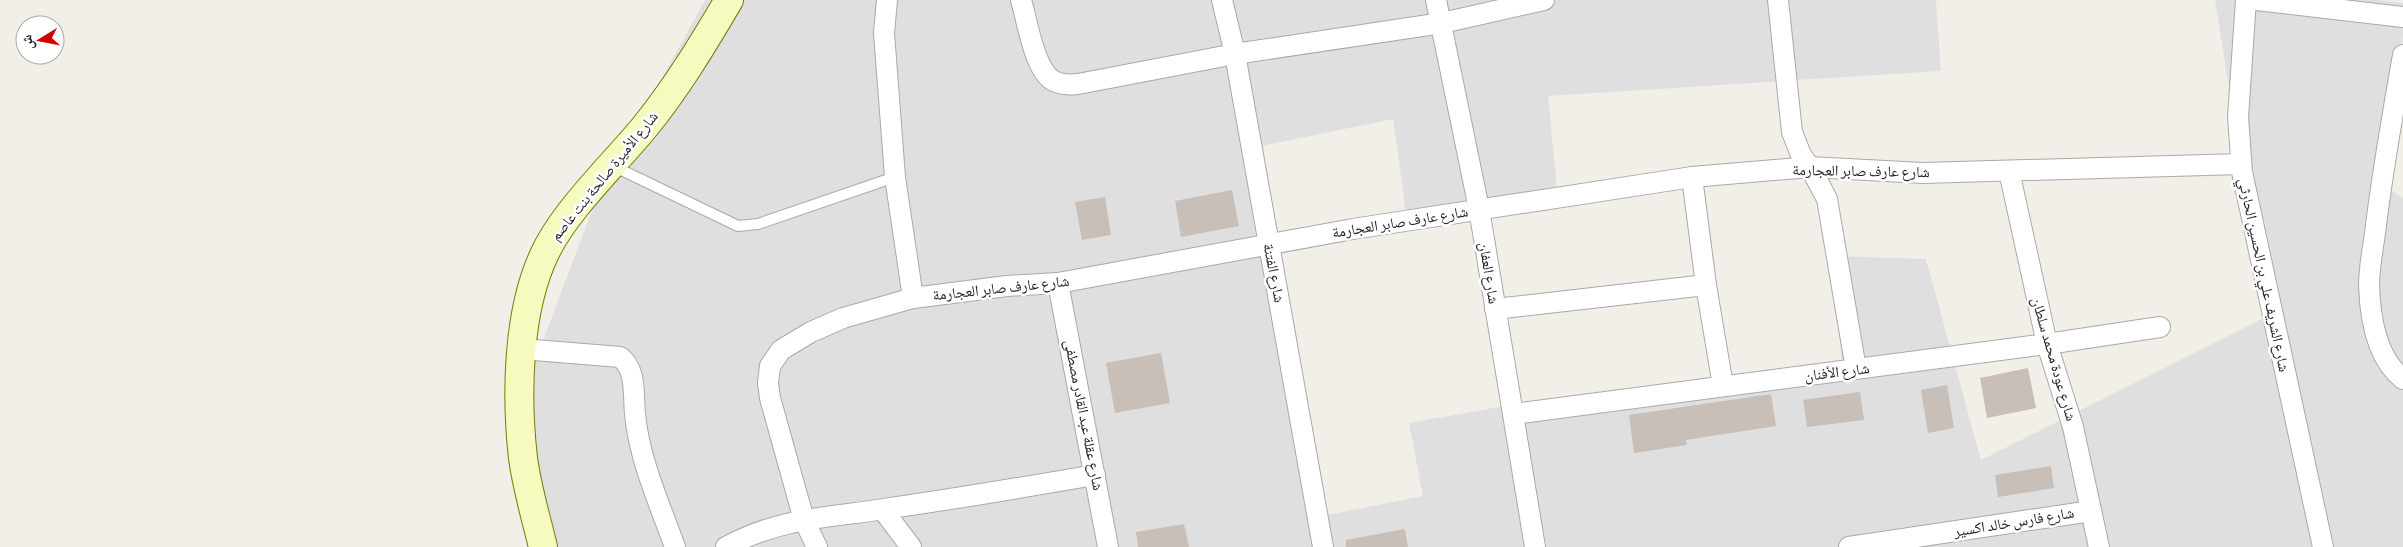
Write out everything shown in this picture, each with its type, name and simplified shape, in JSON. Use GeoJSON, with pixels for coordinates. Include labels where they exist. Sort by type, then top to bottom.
{"type":"FeatureCollection","features":[{"type":"Feature","properties":{"kind":"street","name":"شارع الأميرة صالحة بنت عاصم"},"geometry":{"type":"LineString","coordinates":[[543,547],[524,458],[520,381],[527,312],[534,281],[545,253],[561,226],[645,128],[674,87],[729,0]]}},
{"type":"Feature","properties":{"kind":"street"},"geometry":{"type":"LineString","coordinates":[[887,0],[884,33],[895,177],[913,298]]}},
{"type":"Feature","properties":{"kind":"street"},"geometry":{"type":"LineString","coordinates":[[1021,0],[1042,70],[1051,80],[1064,85],[1078,84],[1235,54],[1442,23],[1544,0]]}},
{"type":"Feature","properties":{"kind":"street","name":"شارع الفتنة"},"geometry":{"type":"LineString","coordinates":[[1222,0],[1235,54],[1323,547]]}},
{"type":"Feature","properties":{"kind":"street","name":"شارع العفان"},"geometry":{"type":"LineString","coordinates":[[1436,0],[1479,209],[1535,547]]}},
{"type":"Feature","properties":{"kind":"street"},"geometry":{"type":"LineString","coordinates":[[1778,0],[1792,132],[1801,155],[1824,193],[1829,210],[1856,369]]}},
{"type":"Feature","properties":{"kind":"street","name":"شارع الشريف علي بن الحسين الحارثي"},"geometry":{"type":"LineString","coordinates":[[2246,0],[2238,117],[2241,164],[2249,212],[2323,547]]}},
{"type":"Feature","properties":{"kind":"street"},"geometry":{"type":"LineString","coordinates":[[2257,0],[2403,17]]}},
{"type":"Feature","properties":{"kind":"street"},"geometry":{"type":"LineString","coordinates":[[2403,56],[2382,181],[2369,283],[2372,318],[2378,341],[2387,359],[2403,379]]}},
{"type":"Feature","properties":{"kind":"street","name":"شارع عارف صابر العجارمة"},"geometry":{"type":"LineString","coordinates":[[817,547],[804,520],[770,398],[768,383],[770,366],[774,357],[793,342],[825,325],[913,298],[1007,286],[1058,283],[1479,209],[1692,177],[1810,167],[1923,173],[2241,164]]}},
{"type":"Feature","properties":{"kind":"street","name":"شارع عودة محمد سلطان"},"geometry":{"type":"LineString","coordinates":[[2009,171],[2047,344],[2073,427],[2098,547]]}},
{"type":"Feature","properties":{"kind":"street"},"geometry":{"type":"LineString","coordinates":[[1692,177],[1706,285],[1724,386]]}},
{"type":"Feature","properties":{"kind":"street","name":"شارع عقلة عبد القادر مصطفى"},"geometry":{"type":"LineString","coordinates":[[1058,283],[1108,547]]}},
{"type":"Feature","properties":{"kind":"street"},"geometry":{"type":"LineString","coordinates":[[1495,309],[1706,285]]}},
{"type":"Feature","properties":{"kind":"street","name":"شارع الأفنان"},"geometry":{"type":"LineString","coordinates":[[1513,414],[2047,344],[2160,327]]}},
{"type":"Feature","properties":{"kind":"street"},"geometry":{"type":"LineString","coordinates":[[522,349],[620,357],[627,362],[631,370],[635,417],[644,457],[675,547]]}},
{"type":"Feature","properties":{"kind":"street"},"geometry":{"type":"LineString","coordinates":[[726,547],[762,530],[804,520],[883,510],[1095,475]]}},
{"type":"Feature","properties":{"kind":"street"},"geometry":{"type":"LineString","coordinates":[[883,510],[911,547]]}},
{"type":"Feature","properties":{"kind":"street","name":"شارع فارس خالد اكسير"},"geometry":{"type":"LineString","coordinates":[[1849,547],[2091,511]]}},
{"type":"Feature","properties":{"kind":"lane"},"geometry":{"type":"LineString","coordinates":[[612,166],[738,226],[758,224],[895,177]]}},
{"type":"Feature","properties":{"kind":"shaded area"},"geometry":{"type":"Polygon","coordinates":[[[705,0],[1936,0],[1941,71],[1548,96],[1557,189],[1407,220],[1393,119],[1247,149],[1317,517],[1423,496],[1409,423],[1516,404],[1842,368],[1834,256],[1926,259],[1981,460],[2266,317],[2215,0],[2378,0],[2403,3],[2403,36],[2384,186],[2403,198],[2403,547],[540,547],[530,375],[599,192],[705,0]]]}},
{"type":"Feature","properties":{"kind":"building"},"geometry":{"type":"Polygon","coordinates":[[[1232,190],[1239,226],[1181,237],[1175,201],[1232,190]]]}},
{"type":"Feature","properties":{"kind":"building"},"geometry":{"type":"Polygon","coordinates":[[[1105,197],[1111,235],[1082,240],[1075,202],[1105,197]]]}},
{"type":"Feature","properties":{"kind":"building"},"geometry":{"type":"Polygon","coordinates":[[[1161,353],[1170,403],[1115,413],[1106,363],[1161,353]]]}},
{"type":"Feature","properties":{"kind":"building"},"geometry":{"type":"Polygon","coordinates":[[[2028,368],[2036,408],[1987,418],[1980,378],[2028,368]]]}},
{"type":"Feature","properties":{"kind":"building"},"geometry":{"type":"Polygon","coordinates":[[[1947,385],[1954,428],[1928,433],[1921,390],[1947,385]]]}},
{"type":"Feature","properties":{"kind":"building"},"geometry":{"type":"Polygon","coordinates":[[[1860,392],[1864,420],[1807,427],[1803,400],[1860,392]]]}},
{"type":"Feature","properties":{"kind":"building"},"geometry":{"type":"Polygon","coordinates":[[[1771,394],[1776,426],[1686,440],[1687,445],[1634,453],[1629,415],[1771,394]]]}},
{"type":"Feature","properties":{"kind":"building"},"geometry":{"type":"Polygon","coordinates":[[[2051,466],[2054,488],[1998,497],[1995,475],[2051,466]]]}},
{"type":"Feature","properties":{"kind":"building"},"geometry":{"type":"Polygon","coordinates":[[[1184,524],[1189,547],[1138,547],[1136,532],[1184,524]]]}},
{"type":"Feature","properties":{"kind":"building"},"geometry":{"type":"Polygon","coordinates":[[[1405,529],[1408,547],[1346,547],[1346,540],[1405,529]]]}}]}
